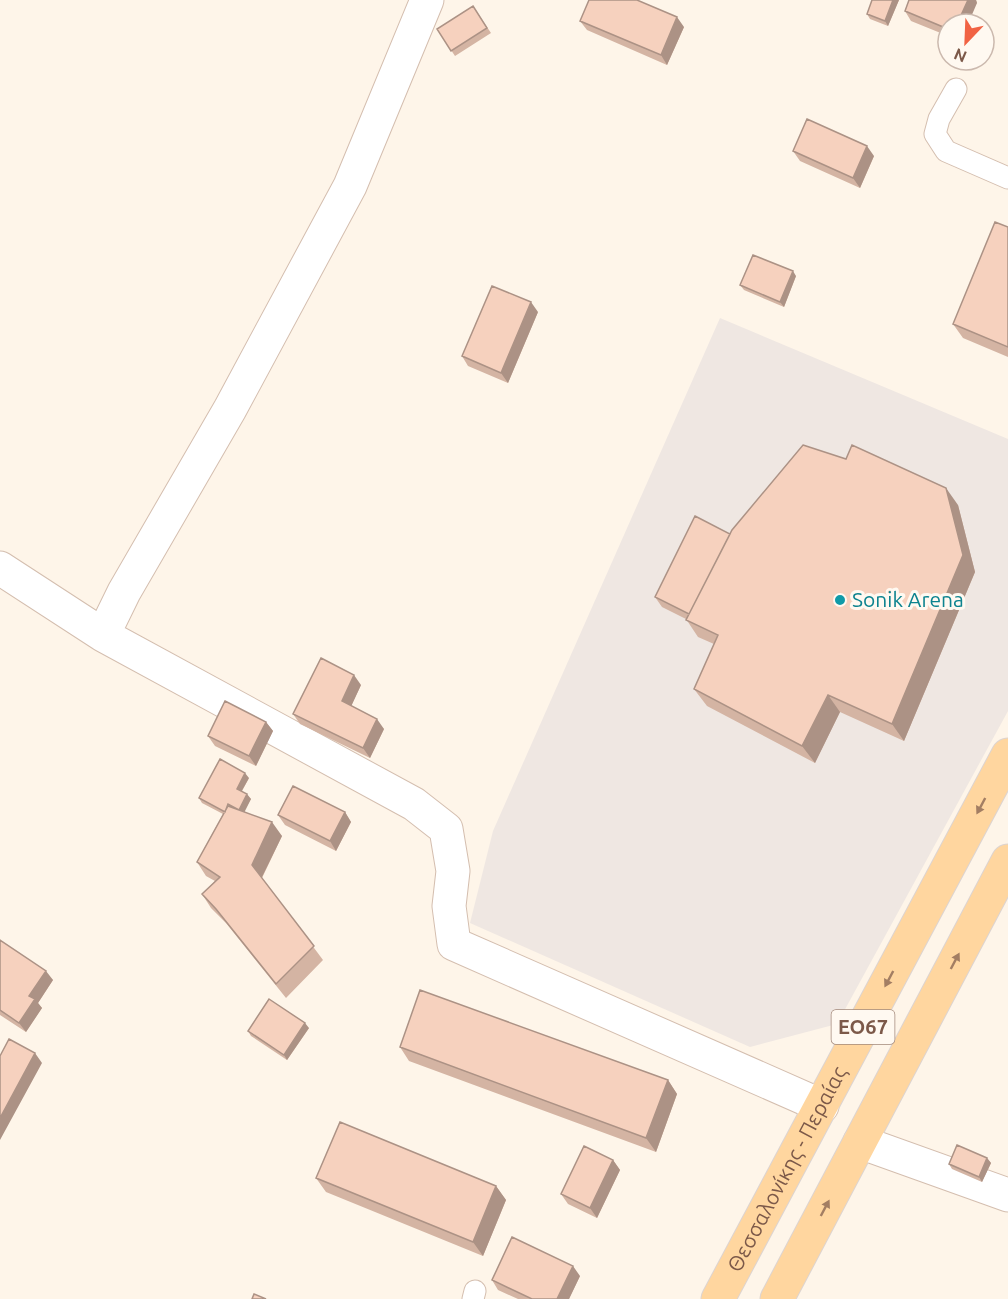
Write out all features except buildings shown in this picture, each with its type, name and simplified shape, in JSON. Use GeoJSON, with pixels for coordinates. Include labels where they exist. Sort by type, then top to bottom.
{"type":"FeatureCollection","features":[{"type":"Feature","properties":{"kind":"main road","name":"Θεσσαλονίκης - Περαίας"},"geometry":{"type":"LineString","coordinates":[[718,1299],[1008,755]]}},
{"type":"Feature","properties":{"kind":"main road","name":"ΕΟ67"},"geometry":{"type":"LineString","coordinates":[[777,1299],[1008,861]]}},
{"type":"Feature","properties":{"kind":"street"},"geometry":{"type":"LineString","coordinates":[[103,635],[124,592],[230,409],[350,186],[427,0]]}},
{"type":"Feature","properties":{"kind":"street"},"geometry":{"type":"LineString","coordinates":[[0,568],[103,635],[414,804],[446,829],[453,870],[449,906],[454,944],[822,1106]]}},
{"type":"Feature","properties":{"kind":"street"},"geometry":{"type":"LineString","coordinates":[[860,1142],[1008,1195]]}},
{"type":"Feature","properties":{"kind":"lane"},"geometry":{"type":"LineString","coordinates":[[956,89],[939,119],[935,134],[946,151],[1008,178]]}},
{"type":"Feature","properties":{"kind":"shaded area"},"geometry":{"type":"Polygon","coordinates":[[[720,318],[1008,439],[1008,711],[837,1024],[750,1047],[470,923],[493,831],[720,318]]]}},
{"type":"Feature","properties":{"kind":"place","name":"Sonik Arena"},"geometry":{"type":"Point","coordinates":[840,600]}}]}
